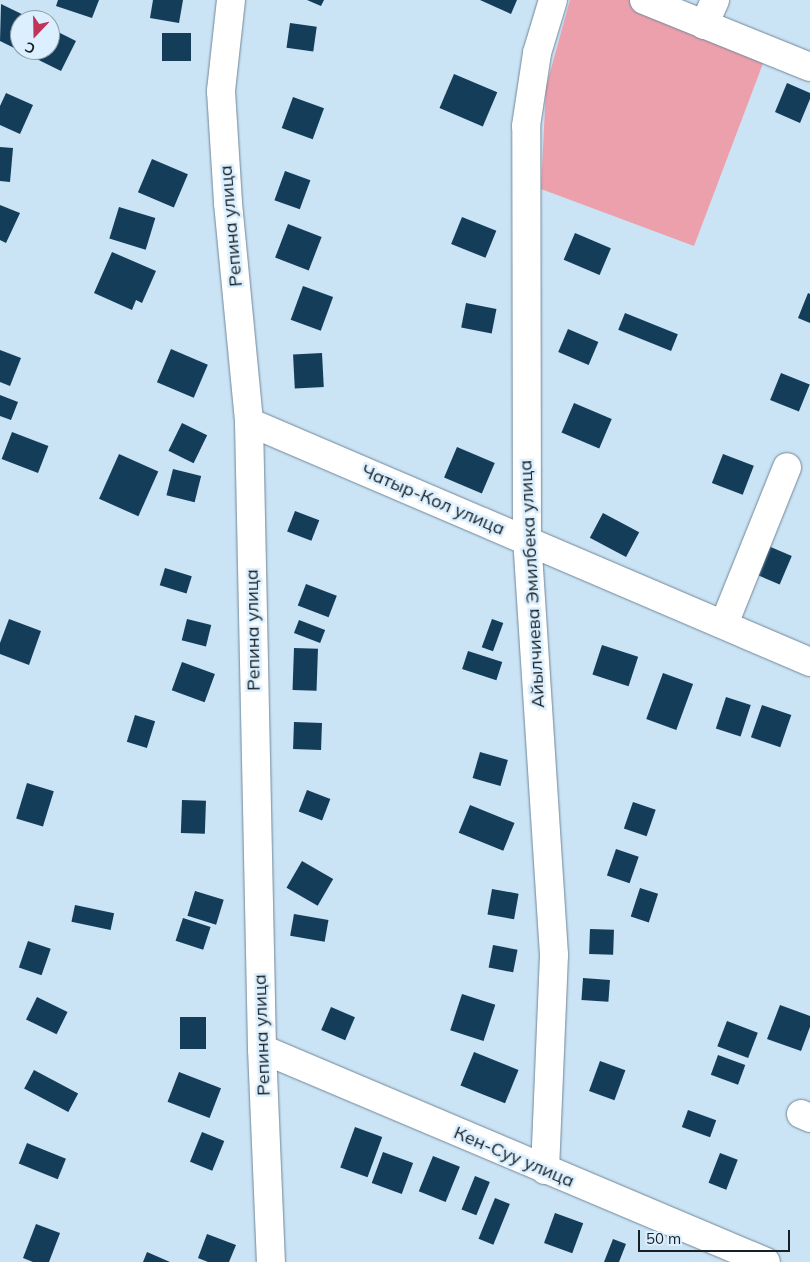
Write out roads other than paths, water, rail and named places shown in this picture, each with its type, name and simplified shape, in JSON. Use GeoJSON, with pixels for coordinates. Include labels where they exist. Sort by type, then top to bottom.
{"type":"FeatureCollection","features":[{"type":"Feature","properties":{"kind":"street","name":"Репина улица"},"geometry":{"type":"LineString","coordinates":[[231,0],[221,91],[228,203],[249,422],[262,1049],[271,1262]]}},
{"type":"Feature","properties":{"kind":"street","name":"Айылчиева Эмилбека улица"},"geometry":{"type":"LineString","coordinates":[[545,1170],[554,955],[527,540],[526,126],[537,53],[553,0]]}},
{"type":"Feature","properties":{"kind":"street"},"geometry":{"type":"LineString","coordinates":[[644,0],[810,67]]}},
{"type":"Feature","properties":{"kind":"street"},"geometry":{"type":"LineString","coordinates":[[704,25],[715,0]]}},
{"type":"Feature","properties":{"kind":"street","name":"Чатыр-Кол улица"},"geometry":{"type":"LineString","coordinates":[[249,422],[810,662]]}},
{"type":"Feature","properties":{"kind":"street"},"geometry":{"type":"LineString","coordinates":[[724,624],[787,467]]}},
{"type":"Feature","properties":{"kind":"street","name":"Кен-Суу улица"},"geometry":{"type":"LineString","coordinates":[[262,1049],[766,1262]]}}]}
